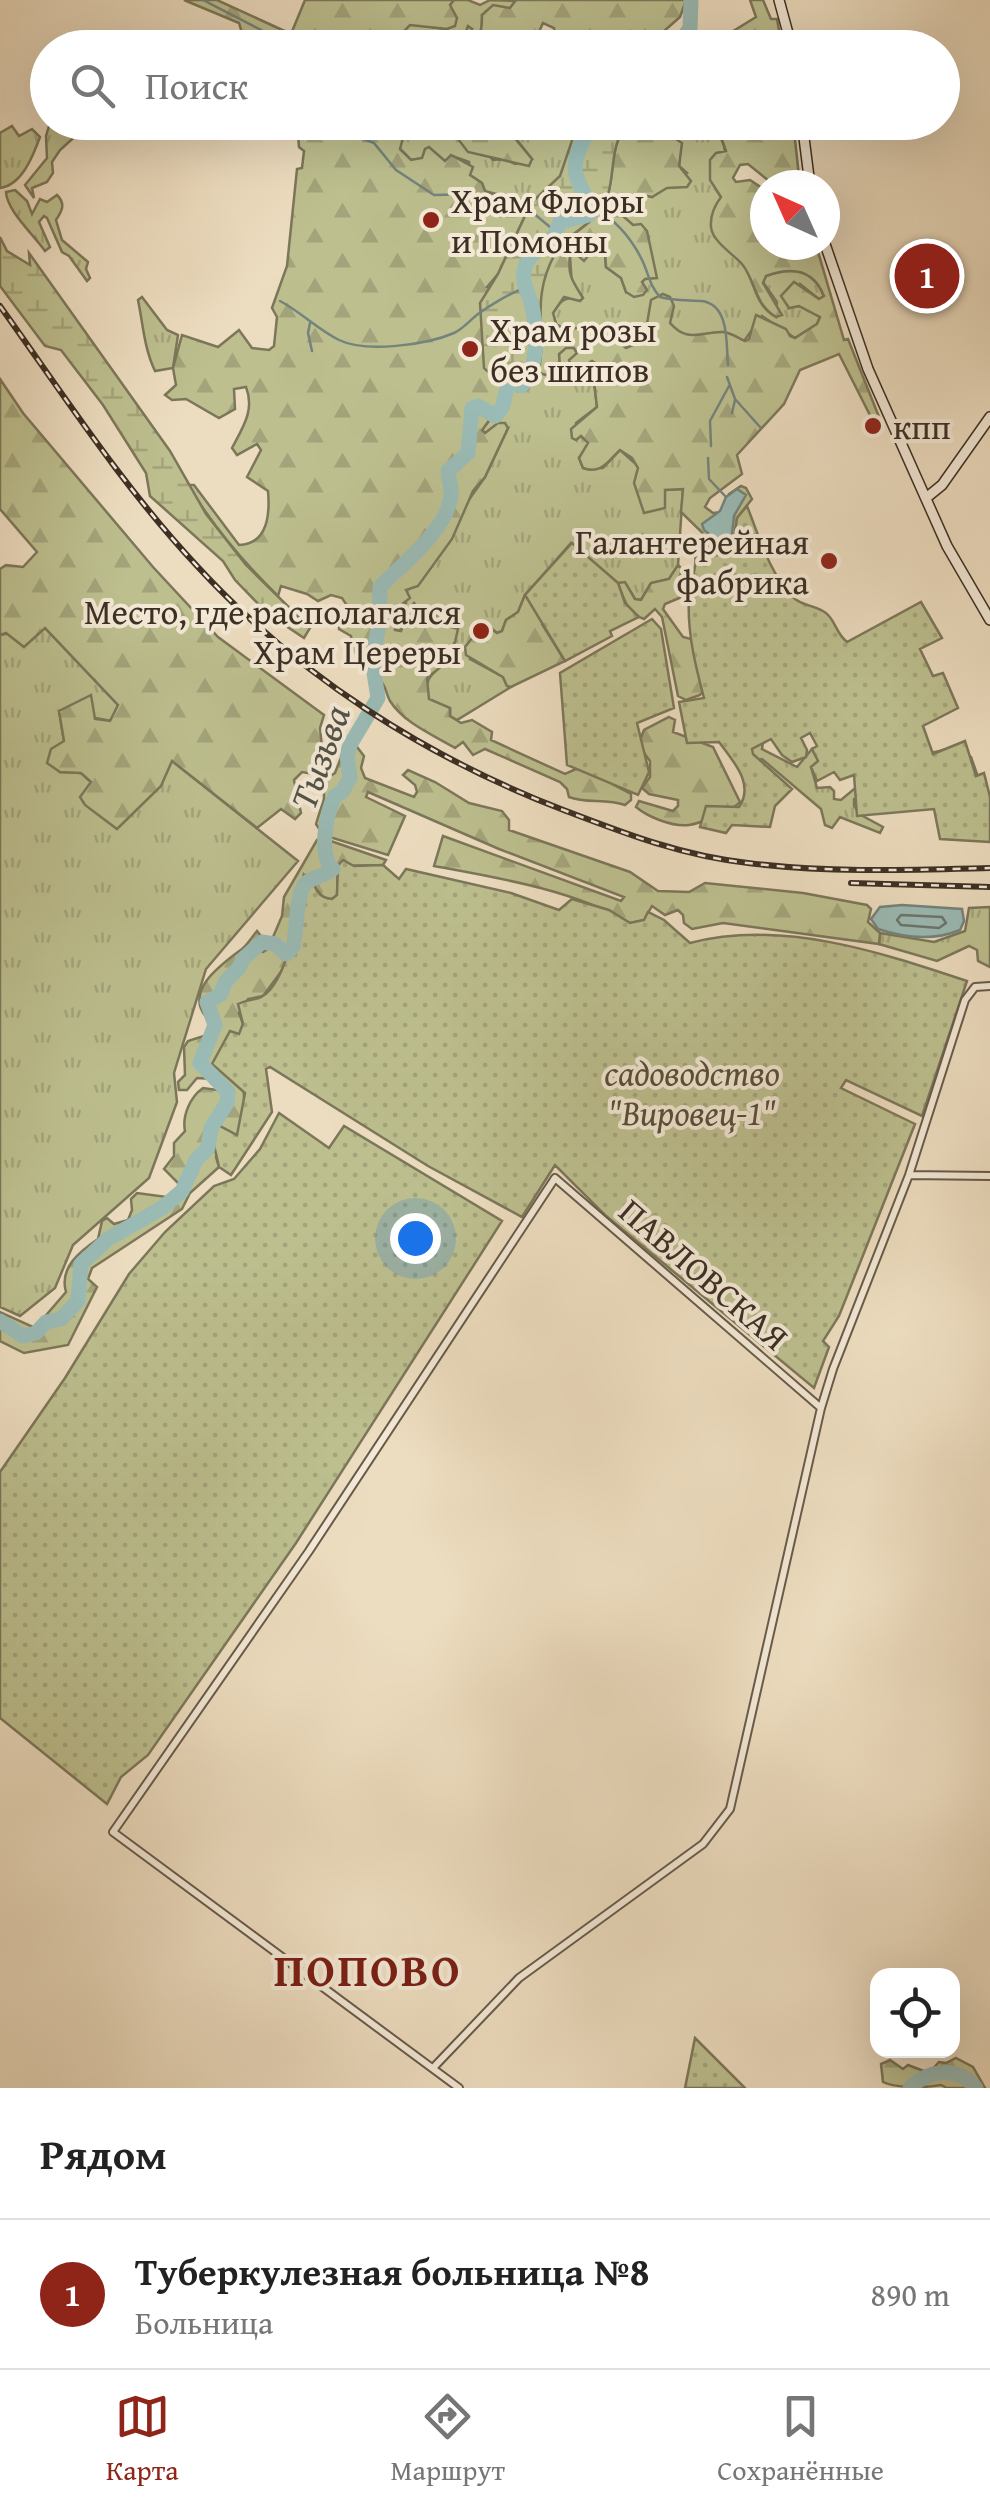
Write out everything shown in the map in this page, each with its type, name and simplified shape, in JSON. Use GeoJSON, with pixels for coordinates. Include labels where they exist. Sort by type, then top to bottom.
{"type":"FeatureCollection","features":[{"type":"Feature","properties":{"kind":"main road"},"geometry":{"type":"LineString","coordinates":[[779,0],[787,30]]}},
{"type":"Feature","properties":{"kind":"main road"},"geometry":{"type":"LineString","coordinates":[[804,140],[808,170]]}},
{"type":"Feature","properties":{"kind":"main road"},"geometry":{"type":"LineString","coordinates":[[830,260],[854,336],[947,546],[990,620]]}},
{"type":"Feature","properties":{"kind":"main road"},"geometry":{"type":"LineString","coordinates":[[926,498],[942,485],[990,417]]}},
{"type":"Feature","properties":{"kind":"street"},"geometry":{"type":"LineString","coordinates":[[459,2088],[433,2068],[519,1978],[702,1844],[723,1821],[734,1794],[833,1369],[908,1176],[966,1000],[975,987],[990,986]]}},
{"type":"Feature","properties":{"kind":"street"},"geometry":{"type":"LineString","coordinates":[[908,1176],[990,1176]]}},
{"type":"Feature","properties":{"kind":"street","name":"ПАВЛОВСКАЯ"},"geometry":{"type":"LineString","coordinates":[[433,2068],[113,1832],[320,1535],[555,1178],[821,1408]]}},
{"type":"Feature","properties":{"kind":"green space"},"geometry":{"type":"Polygon","coordinates":[[[184,0],[217,0],[282,30],[241,30],[239,23],[184,0]]]}},
{"type":"Feature","properties":{"kind":"green space"},"geometry":{"type":"Polygon","coordinates":[[[305,0],[454,0],[450,5],[457,18],[455,26],[447,29],[410,25],[405,30],[293,30],[305,0]]]}},
{"type":"Feature","properties":{"kind":"green space"},"geometry":{"type":"Polygon","coordinates":[[[454,0],[480,5],[490,0],[516,1],[510,8],[482,15],[482,30],[405,30],[410,24],[447,29],[454,0]]]}},
{"type":"Feature","properties":{"kind":"green space"},"geometry":{"type":"Polygon","coordinates":[[[516,0],[686,0],[680,17],[665,30],[554,30],[543,23],[540,30],[480,30],[482,15],[493,5],[510,8],[516,0]]]}},
{"type":"Feature","properties":{"kind":"green space"},"geometry":{"type":"Polygon","coordinates":[[[750,0],[763,0],[771,19],[777,19],[779,30],[735,30],[756,17],[750,0]]]}},
{"type":"Feature","properties":{"kind":"green space"},"geometry":{"type":"Polygon","coordinates":[[[12,126],[19,136],[30,130],[30,140],[39,140],[20,176],[0,188],[0,133],[12,126]]]}},
{"type":"Feature","properties":{"kind":"green space"},"geometry":{"type":"Polygon","coordinates":[[[46,140],[71,140],[52,162],[53,173],[47,182],[32,188],[34,198],[25,185],[47,158],[46,140]]]}},
{"type":"Feature","properties":{"kind":"green space"},"geometry":{"type":"Polygon","coordinates":[[[298,140],[402,140],[400,149],[411,160],[422,158],[429,147],[445,161],[451,155],[473,167],[470,175],[482,183],[485,191],[531,203],[498,274],[487,287],[538,310],[551,259],[605,203],[618,140],[677,140],[682,143],[679,166],[691,181],[687,187],[667,188],[652,197],[643,195],[640,210],[635,211],[627,203],[621,208],[633,225],[641,224],[647,231],[657,278],[645,279],[642,282],[647,290],[634,297],[626,292],[621,278],[606,267],[605,252],[600,248],[584,261],[575,253],[570,256],[570,274],[583,298],[580,301],[564,297],[553,313],[556,324],[567,331],[586,325],[602,339],[616,340],[626,348],[633,345],[637,330],[647,324],[651,300],[663,294],[670,297],[674,306],[670,323],[688,335],[725,332],[745,341],[756,315],[786,329],[795,338],[817,324],[820,317],[799,306],[789,308],[781,296],[794,282],[819,299],[824,296],[807,275],[784,271],[766,276],[763,283],[782,315],[776,317],[763,306],[747,271],[715,237],[711,227],[721,197],[710,180],[710,160],[716,153],[726,151],[722,140],[795,140],[798,170],[755,170],[748,164],[740,165],[733,178],[736,182],[750,180],[750,260],[820,260],[844,340],[848,339],[883,427],[877,429],[839,354],[800,370],[784,404],[737,455],[742,474],[710,498],[705,507],[713,513],[723,512],[729,494],[741,486],[752,499],[737,518],[733,546],[722,552],[681,512],[683,489],[665,490],[665,508],[644,513],[634,483],[638,468],[620,450],[599,468],[583,468],[579,458],[588,443],[581,436],[572,438],[571,429],[597,407],[593,373],[597,364],[592,361],[584,366],[571,365],[569,360],[577,353],[574,348],[566,348],[559,354],[560,371],[554,377],[539,373],[529,385],[505,384],[501,404],[482,430],[485,433],[498,423],[505,423],[508,428],[485,477],[473,491],[452,539],[418,586],[406,590],[410,598],[397,608],[395,630],[401,631],[414,603],[424,615],[431,612],[436,616],[435,622],[458,629],[455,642],[442,660],[444,664],[427,678],[429,699],[450,708],[450,716],[461,723],[472,720],[492,732],[491,740],[565,774],[576,769],[618,775],[614,785],[631,794],[625,805],[582,800],[569,797],[560,782],[485,749],[473,755],[463,742],[455,748],[403,716],[390,701],[382,682],[357,657],[351,636],[339,629],[340,620],[352,613],[342,598],[331,595],[318,601],[281,586],[278,596],[229,543],[188,485],[194,485],[239,545],[261,534],[267,518],[268,491],[247,477],[261,450],[257,444],[237,455],[232,448],[248,411],[246,387],[234,389],[235,409],[219,418],[186,399],[172,400],[165,395],[176,385],[173,368],[182,335],[218,347],[239,330],[252,348],[269,350],[274,346],[277,317],[272,308],[287,266],[297,169],[302,168],[304,151],[298,140]]]}},
{"type":"Feature","properties":{"kind":"green space"},"geometry":{"type":"Polygon","coordinates":[[[401,140],[475,140],[493,160],[505,159],[515,164],[532,159],[517,140],[609,140],[532,204],[485,191],[482,183],[470,175],[469,162],[452,156],[445,161],[436,156],[411,160],[400,149],[401,140]]]}},
{"type":"Feature","properties":{"kind":"green space"},"geometry":{"type":"Polygon","coordinates":[[[459,140],[516,140],[532,159],[529,166],[468,152],[459,140]]]}},
{"type":"Feature","properties":{"kind":"green space"},"geometry":{"type":"Polygon","coordinates":[[[572,140],[618,140],[605,203],[561,246],[548,270],[541,302],[537,381],[522,387],[509,386],[484,368],[480,303],[531,203],[560,176],[572,140]]]}},
{"type":"Feature","properties":{"kind":"green space"},"geometry":{"type":"Polygon","coordinates":[[[677,140],[722,140],[725,156],[715,188],[721,197],[714,236],[745,267],[764,307],[776,317],[777,302],[763,282],[766,276],[792,271],[814,280],[824,297],[819,299],[800,284],[789,308],[799,306],[820,317],[817,324],[795,338],[762,316],[744,341],[725,332],[688,335],[670,323],[649,320],[633,346],[625,348],[597,338],[592,329],[567,331],[556,324],[553,313],[560,303],[581,294],[572,286],[570,256],[600,247],[605,252],[606,267],[621,278],[626,292],[645,278],[633,225],[622,216],[621,208],[643,194],[652,197],[687,173],[679,166],[681,143],[677,140]]]}},
{"type":"Feature","properties":{"kind":"green space"},"geometry":{"type":"Polygon","coordinates":[[[15,190],[27,201],[32,214],[40,199],[47,202],[57,195],[60,198],[62,208],[56,220],[62,240],[88,262],[87,281],[62,252],[47,218],[44,216],[39,222],[50,247],[45,251],[21,222],[7,199],[6,192],[15,190]]]}},
{"type":"Feature","properties":{"kind":"green space"},"geometry":{"type":"Polygon","coordinates":[[[0,237],[7,251],[30,265],[29,253],[170,451],[206,514],[246,565],[310,628],[304,638],[268,614],[235,580],[223,561],[150,496],[146,473],[103,405],[61,350],[45,346],[0,286],[0,237]]]}},
{"type":"Feature","properties":{"kind":"green space"},"geometry":{"type":"Polygon","coordinates":[[[142,297],[167,330],[178,335],[173,368],[155,371],[138,300],[142,297]]]}},
{"type":"Feature","properties":{"kind":"green space"},"geometry":{"type":"Polygon","coordinates":[[[566,347],[574,348],[574,357],[597,364],[593,373],[597,407],[576,423],[589,443],[579,458],[583,468],[603,468],[620,450],[665,490],[683,489],[678,565],[669,579],[651,583],[641,600],[635,599],[625,583],[618,583],[571,543],[525,595],[518,612],[506,620],[502,631],[497,633],[490,627],[470,659],[503,677],[511,687],[457,720],[450,716],[450,708],[428,699],[427,687],[455,642],[435,622],[431,612],[424,615],[409,609],[401,631],[395,630],[397,608],[406,603],[405,590],[485,477],[508,428],[485,433],[482,430],[496,412],[504,384],[539,373],[554,376],[559,371],[559,354],[566,347]]]}},
{"type":"Feature","properties":{"kind":"green space"},"geometry":{"type":"Polygon","coordinates":[[[0,379],[23,413],[153,567],[218,637],[324,715],[320,728],[324,767],[313,774],[302,772],[294,780],[301,813],[295,819],[281,809],[257,828],[172,761],[161,786],[117,829],[80,797],[91,782],[81,773],[60,772],[47,763],[51,749],[64,741],[59,711],[91,695],[95,719],[110,721],[118,705],[45,628],[24,647],[6,633],[0,635],[0,569],[6,565],[23,567],[37,552],[0,509],[0,379]]]}},
{"type":"Feature","properties":{"kind":"green space"},"geometry":{"type":"Polygon","coordinates":[[[747,506],[766,555],[786,589],[798,601],[825,612],[847,642],[921,602],[942,638],[920,649],[933,676],[943,673],[958,708],[923,726],[933,754],[965,741],[976,776],[984,773],[990,797],[990,842],[940,839],[934,809],[857,816],[854,775],[840,780],[834,772],[817,781],[811,767],[818,761],[812,749],[817,746],[810,733],[801,738],[806,757],[792,762],[771,739],[752,749],[792,789],[775,806],[770,827],[732,825],[726,833],[700,827],[706,806],[739,807],[745,790],[740,773],[719,742],[687,743],[679,702],[704,698],[689,623],[694,551],[698,541],[718,555],[733,546],[737,518],[747,506]]]}},
{"type":"Feature","properties":{"kind":"green space"},"geometry":{"type":"Polygon","coordinates":[[[572,543],[618,583],[625,603],[639,617],[565,661],[525,595],[572,543]]]}},
{"type":"Feature","properties":{"kind":"green space"},"geometry":{"type":"Polygon","coordinates":[[[678,565],[682,569],[678,583],[684,596],[665,604],[663,609],[683,637],[695,640],[705,689],[686,700],[678,696],[662,617],[655,609],[644,619],[634,613],[618,583],[625,582],[635,599],[641,600],[651,583],[669,579],[678,565]]]}},
{"type":"Feature","properties":{"kind":"green space"},"geometry":{"type":"Polygon","coordinates":[[[555,584],[542,624],[565,661],[511,687],[503,677],[466,655],[465,647],[484,624],[497,633],[502,631],[506,620],[518,612],[525,595],[555,584]]]}},
{"type":"Feature","properties":{"kind":"green space"},"geometry":{"type":"Polygon","coordinates":[[[652,619],[661,629],[674,708],[637,723],[649,772],[638,795],[567,765],[560,673],[652,619]]]}},
{"type":"Feature","properties":{"kind":"green space"},"geometry":{"type":"Polygon","coordinates":[[[44,627],[118,705],[111,721],[59,711],[64,741],[60,772],[81,773],[92,783],[172,761],[298,861],[206,969],[174,1073],[177,1102],[149,1178],[73,1245],[55,1288],[20,1316],[0,1307],[0,635],[44,627]]]}},
{"type":"Feature","properties":{"kind":"green space"},"geometry":{"type":"Polygon","coordinates":[[[669,717],[675,720],[673,732],[713,747],[740,802],[708,819],[682,825],[661,821],[636,807],[639,801],[673,811],[678,806],[678,800],[649,794],[642,788],[650,777],[650,761],[638,745],[644,730],[669,717]]]}},
{"type":"Feature","properties":{"kind":"green space"},"geometry":{"type":"Polygon","coordinates":[[[747,724],[764,735],[762,749],[797,767],[812,749],[819,761],[811,767],[817,788],[830,787],[834,799],[841,800],[860,784],[931,753],[956,747],[971,757],[978,777],[880,787],[854,799],[854,806],[861,815],[883,827],[880,833],[840,817],[832,828],[825,825],[821,809],[762,759],[752,761],[747,724]]]}},
{"type":"Feature","properties":{"kind":"green space"},"geometry":{"type":"Polygon","coordinates":[[[347,742],[364,756],[361,768],[365,778],[414,797],[415,785],[403,775],[408,770],[469,803],[502,811],[509,820],[509,830],[630,872],[658,891],[689,892],[705,883],[803,893],[867,905],[871,909],[868,922],[880,933],[879,944],[723,923],[692,929],[678,910],[665,915],[652,906],[644,920],[630,923],[560,894],[434,866],[443,836],[621,901],[624,897],[499,849],[368,792],[366,797],[405,816],[388,855],[323,835],[316,824],[324,798],[324,780],[335,773],[347,742]]]}},
{"type":"Feature","properties":{"kind":"green space"},"geometry":{"type":"Polygon","coordinates":[[[325,839],[386,860],[383,865],[338,866],[337,895],[332,899],[325,899],[304,875],[301,907],[286,950],[286,965],[263,996],[248,999],[239,1013],[243,1024],[239,1051],[243,1121],[236,1137],[216,1157],[219,1167],[190,1193],[182,1209],[92,1268],[88,1279],[97,1287],[68,1345],[24,1353],[0,1341],[0,1312],[35,1328],[66,1292],[68,1268],[98,1239],[102,1221],[107,1218],[114,1224],[128,1220],[131,1199],[137,1193],[174,1198],[180,1194],[181,1186],[164,1169],[174,1156],[174,1143],[185,1131],[186,1113],[194,1096],[203,1088],[217,1090],[220,1086],[215,1079],[197,1078],[187,1090],[179,1090],[178,1082],[185,1075],[184,1047],[188,1041],[210,1034],[214,1024],[200,1007],[202,988],[257,931],[261,936],[259,949],[268,949],[282,916],[284,897],[317,840],[325,839]]]}},
{"type":"Feature","properties":{"kind":"green space","name":"садоводство \"Вировец-1\""},"geometry":{"type":"Polygon","coordinates":[[[343,860],[354,866],[383,865],[399,879],[406,869],[511,893],[559,910],[572,899],[609,910],[630,923],[644,920],[648,912],[664,920],[690,943],[759,935],[795,937],[865,950],[967,981],[922,1116],[846,1080],[841,1088],[915,1124],[839,1316],[823,1341],[829,1347],[814,1388],[605,1215],[555,1165],[522,1217],[428,1166],[270,1067],[266,1069],[272,1112],[231,1175],[219,1167],[211,1132],[216,1124],[237,1135],[245,1093],[212,1064],[230,1031],[239,1034],[243,1024],[238,1004],[261,997],[279,976],[292,942],[304,875],[311,875],[320,894],[332,899],[337,895],[338,865],[343,860]]]}},
{"type":"Feature","properties":{"kind":"green space"},"geometry":{"type":"Polygon","coordinates":[[[990,907],[990,967],[978,961],[977,950],[969,946],[937,961],[879,944],[880,933],[934,942],[965,931],[969,908],[990,907]]]}},
{"type":"Feature","properties":{"kind":"green space"},"geometry":{"type":"Polygon","coordinates":[[[279,1113],[329,1148],[344,1126],[502,1221],[296,1543],[148,1755],[121,1777],[107,1804],[0,1718],[0,1472],[65,1378],[129,1274],[165,1232],[214,1186],[234,1179],[260,1149],[279,1113]]]}},
{"type":"Feature","properties":{"kind":"green space"},"geometry":{"type":"Polygon","coordinates":[[[695,2038],[745,2088],[685,2088],[695,2038]]]}},
{"type":"Feature","properties":{"kind":"green space"},"geometry":{"type":"Polygon","coordinates":[[[956,2058],[973,2067],[985,2088],[910,2087],[883,2082],[881,2064],[890,2060],[903,2069],[908,2065],[929,2073],[939,2062],[956,2058]]]}},
{"type":"Feature","properties":{"kind":"water"},"geometry":{"type":"Polygon","coordinates":[[[737,489],[746,495],[734,516],[731,543],[726,547],[702,524],[720,511],[726,497],[737,489]]]}},
{"type":"Feature","properties":{"kind":"water"},"geometry":{"type":"Polygon","coordinates":[[[880,907],[962,909],[964,921],[960,930],[919,937],[878,929],[871,919],[880,907]]]}},
{"type":"Feature","properties":{"kind":"waterway"},"geometry":{"type":"LineString","coordinates":[[203,0],[261,30]]}},
{"type":"Feature","properties":{"kind":"waterway","name":"Тызьва"},"geometry":{"type":"LineString","coordinates":[[689,30],[691,0]]}},
{"type":"Feature","properties":{"kind":"waterway"},"geometry":{"type":"LineString","coordinates":[[366,140],[374,143],[396,170],[434,195],[476,194],[509,202],[532,212],[556,232]]}},
{"type":"Feature","properties":{"kind":"waterway","name":"Тызьва"},"geometry":{"type":"LineString","coordinates":[[0,1321],[23,1336],[36,1333],[46,1322],[61,1319],[78,1301],[81,1264],[108,1239],[162,1208],[182,1191],[196,1160],[208,1148],[211,1128],[227,1103],[228,1092],[200,1063],[215,1025],[207,1002],[220,995],[244,958],[262,942],[275,944],[286,954],[293,947],[302,889],[308,881],[333,869],[325,845],[329,813],[335,796],[350,778],[350,745],[378,698],[372,660],[379,625],[380,587],[423,545],[442,520],[451,494],[448,471],[468,453],[472,408],[478,406],[495,416],[502,408],[510,377],[521,386],[527,378],[534,358],[535,323],[524,280],[525,266],[551,241],[560,222],[589,215],[591,205],[578,181],[575,164],[584,140]]}},
{"type":"Feature","properties":{"kind":"waterway"},"geometry":{"type":"LineString","coordinates":[[591,209],[607,216],[627,237],[660,297],[702,301],[718,310],[725,327],[728,365]]}},
{"type":"Feature","properties":{"kind":"waterway"},"geometry":{"type":"LineString","coordinates":[[280,301],[339,340],[364,346],[396,346],[454,333],[495,303],[526,288]]}},
{"type":"Feature","properties":{"kind":"waterway"},"geometry":{"type":"LineString","coordinates":[[310,323],[312,351]]}},
{"type":"Feature","properties":{"kind":"waterway"},"geometry":{"type":"LineString","coordinates":[[727,377],[735,399],[760,427]]}},
{"type":"Feature","properties":{"kind":"waterway"},"geometry":{"type":"LineString","coordinates":[[711,446],[710,421],[729,386]]}},
{"type":"Feature","properties":{"kind":"waterway"},"geometry":{"type":"LineString","coordinates":[[732,413],[735,400]]}},
{"type":"Feature","properties":{"kind":"waterway"},"geometry":{"type":"LineString","coordinates":[[708,458],[709,479],[726,497]]}},
{"type":"Feature","properties":{"kind":"waterway"},"geometry":{"type":"LineString","coordinates":[[910,2088],[926,2077],[943,2073],[961,2076],[976,2088]]}},
{"type":"Feature","properties":{"kind":"railway"},"geometry":{"type":"LineString","coordinates":[[0,306],[119,472],[197,566],[236,606],[321,678],[415,739],[514,790],[678,850],[748,863],[808,868],[990,868]]}},
{"type":"Feature","properties":{"kind":"railway"},"geometry":{"type":"LineString","coordinates":[[851,883],[990,887]]}},
{"type":"Feature","properties":{"kind":"place","name":"Храм Флоры и Помоны"},"geometry":{"type":"Point","coordinates":[431,220]}},
{"type":"Feature","properties":{"kind":"place","name":"Туберкулезная больница №8"},"geometry":{"type":"Point","coordinates":[927,276]}},
{"type":"Feature","properties":{"kind":"place","name":"Храм розы без шипов"},"geometry":{"type":"Point","coordinates":[470,349]}},
{"type":"Feature","properties":{"kind":"place","name":"кпп"},"geometry":{"type":"Point","coordinates":[873,426]}},
{"type":"Feature","properties":{"kind":"place","name":"Галантерейная фабрика"},"geometry":{"type":"Point","coordinates":[829,561]}},
{"type":"Feature","properties":{"kind":"place","name":"Место, где располагался Храм Цереры"},"geometry":{"type":"Point","coordinates":[481,631]}},
{"type":"Feature","properties":{"kind":"district","name":"ПОПОВО"},"geometry":{"type":"Point","coordinates":[368,1969]}}]}
